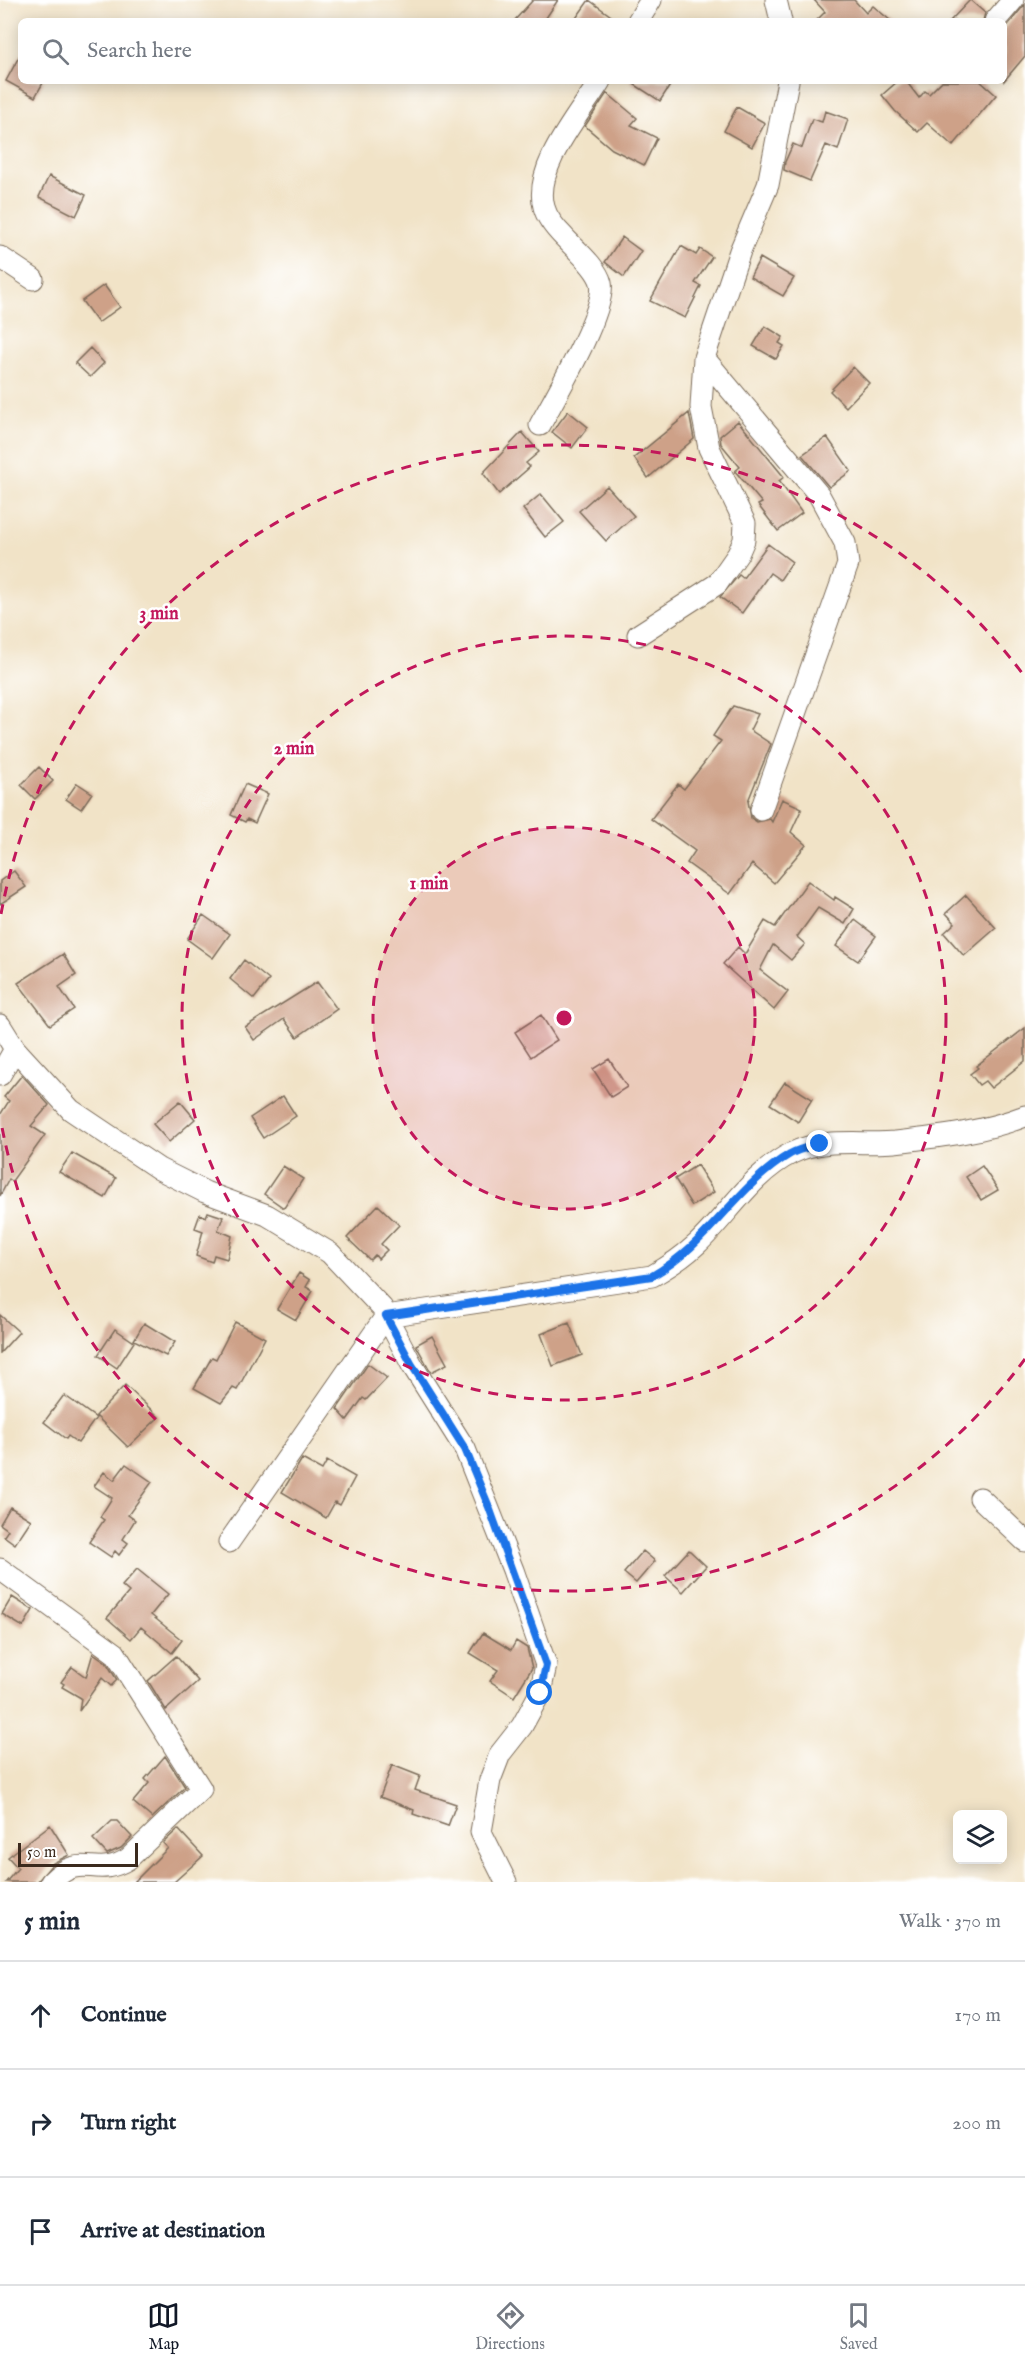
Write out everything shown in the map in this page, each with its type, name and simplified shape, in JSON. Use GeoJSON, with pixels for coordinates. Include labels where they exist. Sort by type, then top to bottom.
{"type":"FeatureCollection","features":[{"type":"Feature","properties":{"kind":"street"},"geometry":{"type":"LineString","coordinates":[[640,18],[651,0]]}},
{"type":"Feature","properties":{"kind":"street"},"geometry":{"type":"LineString","coordinates":[[776,0],[780,18]]}},
{"type":"Feature","properties":{"kind":"street"},"geometry":{"type":"LineString","coordinates":[[998,18],[1013,0]]}},
{"type":"Feature","properties":{"kind":"street"},"geometry":{"type":"LineString","coordinates":[[540,425],[597,312],[601,283],[593,269],[553,225],[544,207],[543,184],[547,166],[598,84]]}},
{"type":"Feature","properties":{"kind":"street"},"geometry":{"type":"LineString","coordinates":[[638,635],[717,584],[744,540],[745,523],[709,447],[701,407],[704,358],[740,251],[768,185],[787,84]]}},
{"type":"Feature","properties":{"kind":"street"},"geometry":{"type":"LineString","coordinates":[[0,257],[33,279]]}},
{"type":"Feature","properties":{"kind":"street"},"geometry":{"type":"LineString","coordinates":[[704,358],[819,495],[845,543],[848,564],[761,810]]}},
{"type":"Feature","properties":{"kind":"street"},"geometry":{"type":"LineString","coordinates":[[0,1025],[15,1048],[71,1110],[159,1169],[205,1192],[267,1215],[330,1253],[382,1308],[412,1365],[465,1449],[513,1570],[546,1665],[540,1693],[522,1726],[500,1754],[490,1780],[481,1832],[506,1882]]}},
{"type":"Feature","properties":{"kind":"street"},"geometry":{"type":"LineString","coordinates":[[0,1075],[15,1048]]}},
{"type":"Feature","properties":{"kind":"street"},"geometry":{"type":"LineString","coordinates":[[229,1542],[386,1316],[652,1276],[674,1263],[698,1243],[754,1181],[792,1152],[820,1144],[894,1142],[996,1127],[1025,1116]]}},
{"type":"Feature","properties":{"kind":"street"},"geometry":{"type":"LineString","coordinates":[[980,1498],[1025,1541]]}},
{"type":"Feature","properties":{"kind":"street"},"geometry":{"type":"LineString","coordinates":[[0,1569],[115,1653],[201,1789],[120,1864],[99,1869],[73,1865],[62,1870],[51,1882]]}},
{"type":"Feature","properties":{"kind":"building"},"geometry":{"type":"Polygon","coordinates":[[[533,0],[558,0],[546,18],[517,18],[533,0]]]}},
{"type":"Feature","properties":{"kind":"building"},"geometry":{"type":"Polygon","coordinates":[[[589,0],[614,18],[576,18],[589,0]]]}},
{"type":"Feature","properties":{"kind":"building"},"geometry":{"type":"Polygon","coordinates":[[[814,0],[854,0],[866,13],[873,6],[887,18],[819,18],[825,12],[814,0]]]}},
{"type":"Feature","properties":{"kind":"building"},"geometry":{"type":"Polygon","coordinates":[[[970,0],[985,13],[984,18],[953,18],[970,0]]]}},
{"type":"Feature","properties":{"kind":"building"},"geometry":{"type":"Polygon","coordinates":[[[1025,4],[1025,56],[1007,77],[1007,26],[1025,4]]]}},
{"type":"Feature","properties":{"kind":"building"},"geometry":{"type":"Polygon","coordinates":[[[18,59],[18,84],[42,84],[35,97],[6,81],[18,59]]]}},
{"type":"Feature","properties":{"kind":"building"},"geometry":{"type":"Polygon","coordinates":[[[634,84],[671,84],[660,101],[634,84]]]}},
{"type":"Feature","properties":{"kind":"building"},"geometry":{"type":"Polygon","coordinates":[[[895,84],[908,84],[919,98],[925,91],[929,94],[939,84],[983,84],[996,95],[953,146],[927,123],[918,132],[895,111],[882,95],[895,84]]]}},
{"type":"Feature","properties":{"kind":"building"},"geometry":{"type":"Polygon","coordinates":[[[607,93],[637,118],[631,125],[657,138],[644,165],[612,149],[585,126],[607,93]]]}},
{"type":"Feature","properties":{"kind":"building"},"geometry":{"type":"Polygon","coordinates":[[[737,107],[765,123],[752,147],[724,131],[737,107]]]}},
{"type":"Feature","properties":{"kind":"building"},"geometry":{"type":"Polygon","coordinates":[[[825,111],[848,119],[838,150],[826,145],[810,181],[784,170],[793,144],[802,148],[812,119],[822,122],[825,111]]]}},
{"type":"Feature","properties":{"kind":"building"},"geometry":{"type":"Polygon","coordinates":[[[49,176],[86,195],[76,216],[39,197],[49,176]]]}},
{"type":"Feature","properties":{"kind":"building"},"geometry":{"type":"Polygon","coordinates":[[[622,237],[641,251],[624,277],[605,262],[622,237]]]}},
{"type":"Feature","properties":{"kind":"building"},"geometry":{"type":"Polygon","coordinates":[[[681,246],[696,255],[700,249],[712,257],[695,283],[701,286],[685,318],[650,301],[681,246]]]}},
{"type":"Feature","properties":{"kind":"building"},"geometry":{"type":"Polygon","coordinates":[[[760,258],[794,278],[783,296],[750,277],[760,258]]]}},
{"type":"Feature","properties":{"kind":"building"},"geometry":{"type":"Polygon","coordinates":[[[104,285],[120,307],[98,323],[82,301],[104,285]]]}},
{"type":"Feature","properties":{"kind":"building"},"geometry":{"type":"Polygon","coordinates":[[[765,326],[783,337],[779,343],[784,346],[776,359],[753,346],[765,326]]]}},
{"type":"Feature","properties":{"kind":"building"},"geometry":{"type":"Polygon","coordinates":[[[90,348],[104,363],[90,377],[75,363],[90,348]]]}},
{"type":"Feature","properties":{"kind":"building"},"geometry":{"type":"Polygon","coordinates":[[[853,367],[869,383],[846,407],[830,391],[853,367]]]}},
{"type":"Feature","properties":{"kind":"building"},"geometry":{"type":"Polygon","coordinates":[[[568,411],[588,427],[572,448],[552,432],[568,411]]]}},
{"type":"Feature","properties":{"kind":"building"},"geometry":{"type":"Polygon","coordinates":[[[689,413],[694,439],[648,478],[634,458],[689,413]]]}},
{"type":"Feature","properties":{"kind":"building"},"geometry":{"type":"Polygon","coordinates":[[[738,421],[784,477],[779,481],[802,513],[778,531],[758,505],[762,503],[735,471],[740,467],[721,444],[720,436],[738,421]]]}},
{"type":"Feature","properties":{"kind":"building"},"geometry":{"type":"Polygon","coordinates":[[[522,432],[539,452],[526,463],[530,467],[499,494],[483,473],[522,432]]]}},
{"type":"Feature","properties":{"kind":"building"},"geometry":{"type":"Polygon","coordinates":[[[827,437],[851,471],[829,487],[802,455],[827,437]]]}},
{"type":"Feature","properties":{"kind":"building"},"geometry":{"type":"Polygon","coordinates":[[[607,486],[634,516],[606,541],[579,511],[607,486]]]}},
{"type":"Feature","properties":{"kind":"building"},"geometry":{"type":"Polygon","coordinates":[[[541,494],[564,522],[545,537],[523,509],[541,494]]]}},
{"type":"Feature","properties":{"kind":"building"},"geometry":{"type":"Polygon","coordinates":[[[768,544],[792,562],[780,580],[770,573],[742,613],[720,597],[739,575],[743,578],[768,544]]]}},
{"type":"Feature","properties":{"kind":"building"},"geometry":{"type":"Polygon","coordinates":[[[733,706],[758,714],[750,730],[771,744],[748,801],[751,818],[757,822],[770,819],[772,822],[782,799],[802,808],[791,832],[806,845],[774,883],[752,864],[730,894],[687,863],[695,851],[651,819],[678,784],[684,789],[721,741],[713,736],[733,706]]]}},
{"type":"Feature","properties":{"kind":"building"},"geometry":{"type":"Polygon","coordinates":[[[39,767],[53,781],[35,799],[21,785],[39,767]]]}},
{"type":"Feature","properties":{"kind":"building"},"geometry":{"type":"Polygon","coordinates":[[[77,783],[92,793],[81,809],[66,799],[77,783]]]}},
{"type":"Feature","properties":{"kind":"building"},"geometry":{"type":"Polygon","coordinates":[[[245,784],[268,794],[255,823],[247,819],[245,822],[231,815],[245,784]]]}},
{"type":"Feature","properties":{"kind":"building"},"geometry":{"type":"Polygon","coordinates":[[[14,871],[26,887],[0,904],[0,881],[14,871]]]}},
{"type":"Feature","properties":{"kind":"building"},"geometry":{"type":"Polygon","coordinates":[[[808,881],[834,900],[835,897],[854,909],[845,924],[818,908],[797,937],[805,944],[791,960],[773,945],[760,970],[788,992],[774,1010],[723,964],[738,947],[745,954],[765,921],[775,927],[808,881]]]}},
{"type":"Feature","properties":{"kind":"building"},"geometry":{"type":"Polygon","coordinates":[[[966,895],[996,928],[964,956],[944,933],[955,923],[946,913],[966,895]]]}},
{"type":"Feature","properties":{"kind":"building"},"geometry":{"type":"Polygon","coordinates":[[[203,915],[230,934],[213,958],[187,939],[203,915]]]}},
{"type":"Feature","properties":{"kind":"building"},"geometry":{"type":"Polygon","coordinates":[[[855,920],[876,936],[858,961],[836,946],[855,920]]]}},
{"type":"Feature","properties":{"kind":"building"},"geometry":{"type":"Polygon","coordinates":[[[63,954],[76,975],[59,987],[74,1009],[50,1025],[18,983],[63,954]]]}},
{"type":"Feature","properties":{"kind":"building"},"geometry":{"type":"Polygon","coordinates":[[[244,960],[269,980],[254,999],[230,979],[244,960]]]}},
{"type":"Feature","properties":{"kind":"building"},"geometry":{"type":"Polygon","coordinates":[[[317,982],[337,1009],[297,1037],[284,1019],[254,1040],[245,1027],[317,982]]]}},
{"type":"Feature","properties":{"kind":"building"},"geometry":{"type":"Polygon","coordinates":[[[541,1015],[557,1040],[531,1057],[515,1032],[541,1015]]]}},
{"type":"Feature","properties":{"kind":"building"},"geometry":{"type":"Polygon","coordinates":[[[1025,1028],[1025,1061],[991,1088],[985,1081],[979,1085],[970,1074],[978,1068],[976,1066],[1025,1028]]]}},
{"type":"Feature","properties":{"kind":"building"},"geometry":{"type":"Polygon","coordinates":[[[609,1059],[627,1087],[611,1097],[593,1069],[609,1059]]]}},
{"type":"Feature","properties":{"kind":"building"},"geometry":{"type":"Polygon","coordinates":[[[22,1075],[49,1105],[31,1126],[45,1135],[12,1181],[9,1179],[0,1196],[0,1115],[9,1101],[4,1097],[22,1075]]]}},
{"type":"Feature","properties":{"kind":"building"},"geometry":{"type":"Polygon","coordinates":[[[785,1082],[812,1099],[798,1122],[770,1104],[785,1082]]]}},
{"type":"Feature","properties":{"kind":"building"},"geometry":{"type":"Polygon","coordinates":[[[283,1096],[296,1116],[263,1138],[250,1118],[283,1096]]]}},
{"type":"Feature","properties":{"kind":"building"},"geometry":{"type":"Polygon","coordinates":[[[180,1101],[195,1119],[169,1142],[153,1124],[180,1101]]]}},
{"type":"Feature","properties":{"kind":"building"},"geometry":{"type":"Polygon","coordinates":[[[72,1153],[116,1178],[105,1198],[59,1172],[72,1153]]]}},
{"type":"Feature","properties":{"kind":"building"},"geometry":{"type":"Polygon","coordinates":[[[697,1165],[714,1192],[692,1206],[675,1179],[697,1165]]]}},
{"type":"Feature","properties":{"kind":"building"},"geometry":{"type":"Polygon","coordinates":[[[283,1166],[303,1179],[284,1208],[264,1194],[283,1166]]]}},
{"type":"Feature","properties":{"kind":"building"},"geometry":{"type":"Polygon","coordinates":[[[982,1166],[998,1190],[981,1200],[966,1177],[982,1166]]]}},
{"type":"Feature","properties":{"kind":"building"},"geometry":{"type":"Polygon","coordinates":[[[378,1205],[399,1225],[381,1244],[387,1250],[378,1259],[375,1255],[370,1260],[347,1238],[378,1205]]]}},
{"type":"Feature","properties":{"kind":"building"},"geometry":{"type":"Polygon","coordinates":[[[208,1212],[223,1217],[218,1230],[232,1236],[227,1259],[214,1255],[212,1262],[196,1256],[203,1231],[195,1228],[200,1214],[206,1217],[208,1212]]]}},
{"type":"Feature","properties":{"kind":"building"},"geometry":{"type":"Polygon","coordinates":[[[299,1273],[310,1280],[306,1287],[313,1291],[296,1320],[277,1309],[299,1273]]]}},
{"type":"Feature","properties":{"kind":"building"},"geometry":{"type":"Polygon","coordinates":[[[0,1315],[19,1332],[0,1353],[0,1315]]]}},
{"type":"Feature","properties":{"kind":"building"},"geometry":{"type":"Polygon","coordinates":[[[235,1322],[265,1338],[237,1390],[233,1388],[221,1403],[194,1388],[212,1357],[216,1359],[235,1322]]]}},
{"type":"Feature","properties":{"kind":"building"},"geometry":{"type":"Polygon","coordinates":[[[144,1323],[175,1342],[166,1356],[134,1340],[144,1323]]]}},
{"type":"Feature","properties":{"kind":"building"},"geometry":{"type":"Polygon","coordinates":[[[569,1323],[582,1355],[553,1366],[541,1334],[569,1323]]]}},
{"type":"Feature","properties":{"kind":"building"},"geometry":{"type":"Polygon","coordinates":[[[115,1329],[134,1342],[117,1368],[98,1355],[115,1329]]]}},
{"type":"Feature","properties":{"kind":"building"},"geometry":{"type":"Polygon","coordinates":[[[432,1336],[447,1364],[431,1372],[416,1345],[432,1336]]]}},
{"type":"Feature","properties":{"kind":"building"},"geometry":{"type":"Polygon","coordinates":[[[368,1364],[387,1378],[366,1400],[363,1398],[347,1420],[337,1409],[368,1364]]]}},
{"type":"Feature","properties":{"kind":"building"},"geometry":{"type":"Polygon","coordinates":[[[125,1385],[159,1417],[128,1447],[96,1416],[125,1385]]]}},
{"type":"Feature","properties":{"kind":"building"},"geometry":{"type":"Polygon","coordinates":[[[64,1395],[96,1418],[78,1443],[68,1436],[66,1439],[44,1422],[64,1395]]]}},
{"type":"Feature","properties":{"kind":"building"},"geometry":{"type":"Polygon","coordinates":[[[302,1459],[322,1470],[327,1461],[355,1477],[340,1505],[335,1502],[326,1518],[282,1492],[302,1459]]]}},
{"type":"Feature","properties":{"kind":"building"},"geometry":{"type":"Polygon","coordinates":[[[126,1464],[152,1482],[128,1515],[135,1520],[123,1539],[128,1543],[119,1555],[115,1551],[111,1557],[89,1542],[104,1520],[100,1517],[112,1498],[94,1486],[104,1472],[114,1480],[126,1464]]]}},
{"type":"Feature","properties":{"kind":"building"},"geometry":{"type":"Polygon","coordinates":[[[10,1507],[31,1520],[15,1544],[4,1536],[8,1530],[0,1524],[10,1507]]]}},
{"type":"Feature","properties":{"kind":"building"},"geometry":{"type":"Polygon","coordinates":[[[689,1550],[706,1566],[683,1592],[665,1576],[689,1550]]]}},
{"type":"Feature","properties":{"kind":"building"},"geometry":{"type":"Polygon","coordinates":[[[643,1551],[655,1561],[636,1583],[624,1573],[643,1551]]]}},
{"type":"Feature","properties":{"kind":"building"},"geometry":{"type":"Polygon","coordinates":[[[137,1569],[168,1594],[151,1615],[182,1640],[172,1653],[141,1627],[131,1639],[107,1618],[129,1592],[122,1586],[137,1569]]]}},
{"type":"Feature","properties":{"kind":"building"},"geometry":{"type":"Polygon","coordinates":[[[12,1597],[33,1610],[23,1627],[2,1614],[12,1597]]]}},
{"type":"Feature","properties":{"kind":"building"},"geometry":{"type":"Polygon","coordinates":[[[483,1633],[511,1650],[516,1641],[527,1648],[532,1668],[514,1697],[490,1681],[498,1670],[470,1653],[483,1633]]]}},
{"type":"Feature","properties":{"kind":"building"},"geometry":{"type":"Polygon","coordinates":[[[93,1653],[106,1662],[117,1680],[111,1686],[102,1678],[79,1711],[81,1698],[62,1687],[64,1684],[61,1682],[72,1667],[86,1677],[93,1653]]]}},
{"type":"Feature","properties":{"kind":"building"},"geometry":{"type":"Polygon","coordinates":[[[176,1656],[198,1681],[166,1710],[148,1681],[176,1656]]]}},
{"type":"Feature","properties":{"kind":"building"},"geometry":{"type":"Polygon","coordinates":[[[165,1756],[185,1787],[152,1818],[133,1802],[149,1783],[145,1779],[165,1756]]]}},
{"type":"Feature","properties":{"kind":"building"},"geometry":{"type":"Polygon","coordinates":[[[392,1765],[420,1776],[415,1790],[456,1804],[448,1826],[413,1814],[414,1810],[380,1797],[392,1765]]]}},
{"type":"Feature","properties":{"kind":"building"},"geometry":{"type":"Polygon","coordinates":[[[112,1821],[117,1821],[132,1837],[121,1848],[107,1854],[93,1839],[112,1821]]]}},
{"type":"Feature","properties":{"kind":"building"},"geometry":{"type":"Polygon","coordinates":[[[50,1825],[69,1855],[53,1863],[37,1882],[6,1882],[18,1868],[8,1857],[50,1825]]]}},
{"type":"Feature","properties":{"kind":"building"},"geometry":{"type":"Polygon","coordinates":[[[178,1829],[203,1856],[174,1882],[134,1882],[168,1848],[163,1843],[178,1829]]]}},
{"type":"Feature","properties":{"kind":"route"},"geometry":{"type":"LineString","coordinates":[[540,1693],[546,1665],[489,1507],[465,1449],[412,1365],[386,1316],[652,1276],[674,1263],[698,1243],[754,1181],[774,1164],[792,1152],[820,1144]]}}]}
